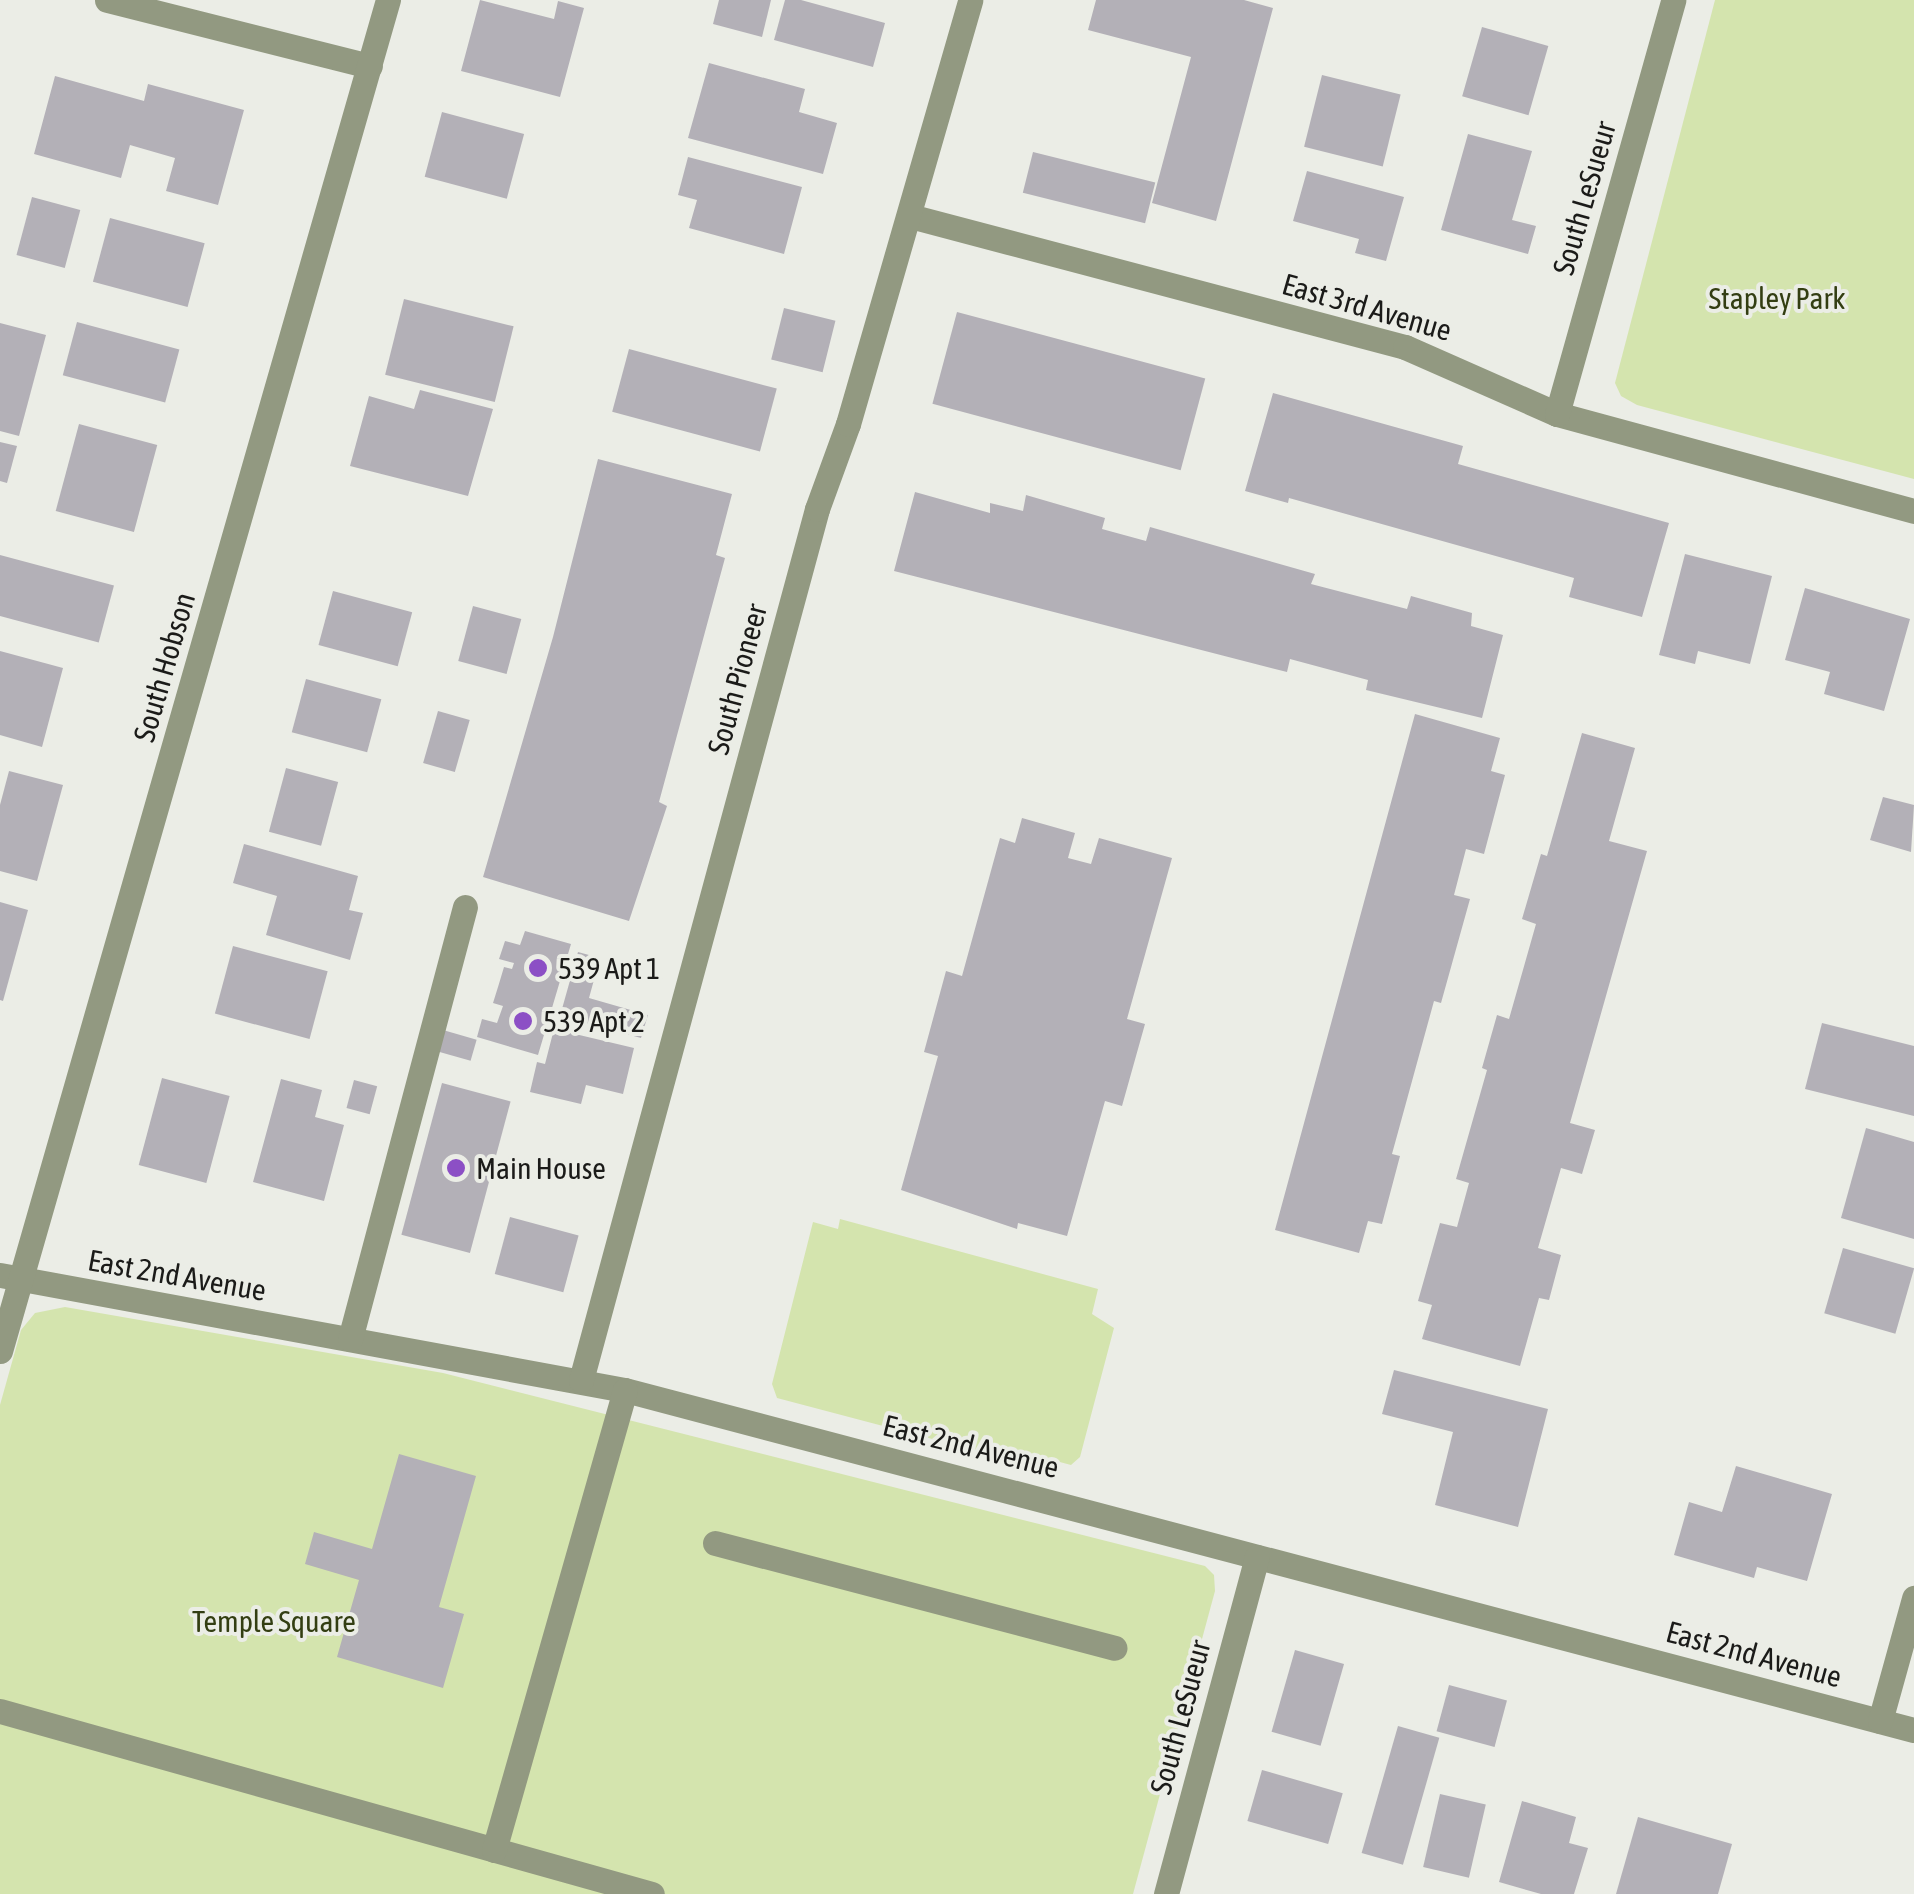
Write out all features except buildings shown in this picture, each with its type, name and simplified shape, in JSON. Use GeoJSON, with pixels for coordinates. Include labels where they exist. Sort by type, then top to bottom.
{"type":"FeatureCollection","features":[{"type":"Feature","properties":{"kind":"street"},"geometry":{"type":"LineString","coordinates":[[107,0],[370,66]]}},
{"type":"Feature","properties":{"kind":"street","name":"South Hobson"},"geometry":{"type":"LineString","coordinates":[[0,1351],[10,1278],[388,0]]}},
{"type":"Feature","properties":{"kind":"street","name":"South Pioneer"},"geometry":{"type":"LineString","coordinates":[[582,1380],[817,509],[848,424],[970,0]]}},
{"type":"Feature","properties":{"kind":"street","name":"South LeSueur"},"geometry":{"type":"LineString","coordinates":[[1557,414],[1673,0]]}},
{"type":"Feature","properties":{"kind":"street","name":"East 3rd Avenue"},"geometry":{"type":"LineString","coordinates":[[910,216],[1405,347],[1557,414],[1914,511]]}},
{"type":"Feature","properties":{"kind":"street"},"geometry":{"type":"LineString","coordinates":[[350,1338],[465,907]]}},
{"type":"Feature","properties":{"kind":"street","name":"East 2nd Avenue"},"geometry":{"type":"LineString","coordinates":[[10,1278],[625,1390],[1914,1730]]}},
{"type":"Feature","properties":{"kind":"street"},"geometry":{"type":"LineString","coordinates":[[494,1850],[625,1390]]}},
{"type":"Feature","properties":{"kind":"street"},"geometry":{"type":"LineString","coordinates":[[715,1543],[1114,1648]]}},
{"type":"Feature","properties":{"kind":"street","name":"South LeSueur"},"geometry":{"type":"LineString","coordinates":[[1166,1894],[1257,1557]]}},
{"type":"Feature","properties":{"kind":"street"},"geometry":{"type":"LineString","coordinates":[[1880,1721],[1914,1598]]}},
{"type":"Feature","properties":{"kind":"street"},"geometry":{"type":"LineString","coordinates":[[0,1711],[652,1894]]}},
{"type":"Feature","properties":{"kind":"green space","name":"Stapley Park"},"geometry":{"type":"Polygon","coordinates":[[[1715,0],[1914,0],[1914,479],[1637,405],[1621,396],[1615,383],[1715,0]]]}},
{"type":"Feature","properties":{"kind":"green space"},"geometry":{"type":"Polygon","coordinates":[[[840,1219],[1098,1289],[1092,1314],[1114,1328],[1080,1457],[1071,1465],[1011,1449],[1008,1459],[777,1398],[772,1384],[813,1222],[838,1229],[840,1219]]]}},
{"type":"Feature","properties":{"kind":"green space","name":"Temple Square"},"geometry":{"type":"Polygon","coordinates":[[[65,1307],[443,1373],[1205,1566],[1214,1575],[1215,1591],[1133,1894],[0,1894],[0,1405],[21,1330],[35,1313],[65,1307]]]}},
{"type":"Feature","properties":{"kind":"place","name":"539 Apt 1"},"geometry":{"type":"Point","coordinates":[538,968]}},
{"type":"Feature","properties":{"kind":"place","name":"539 Apt 2"},"geometry":{"type":"Point","coordinates":[523,1021]}},
{"type":"Feature","properties":{"kind":"place","name":"Main House"},"geometry":{"type":"Point","coordinates":[456,1168]}}]}
